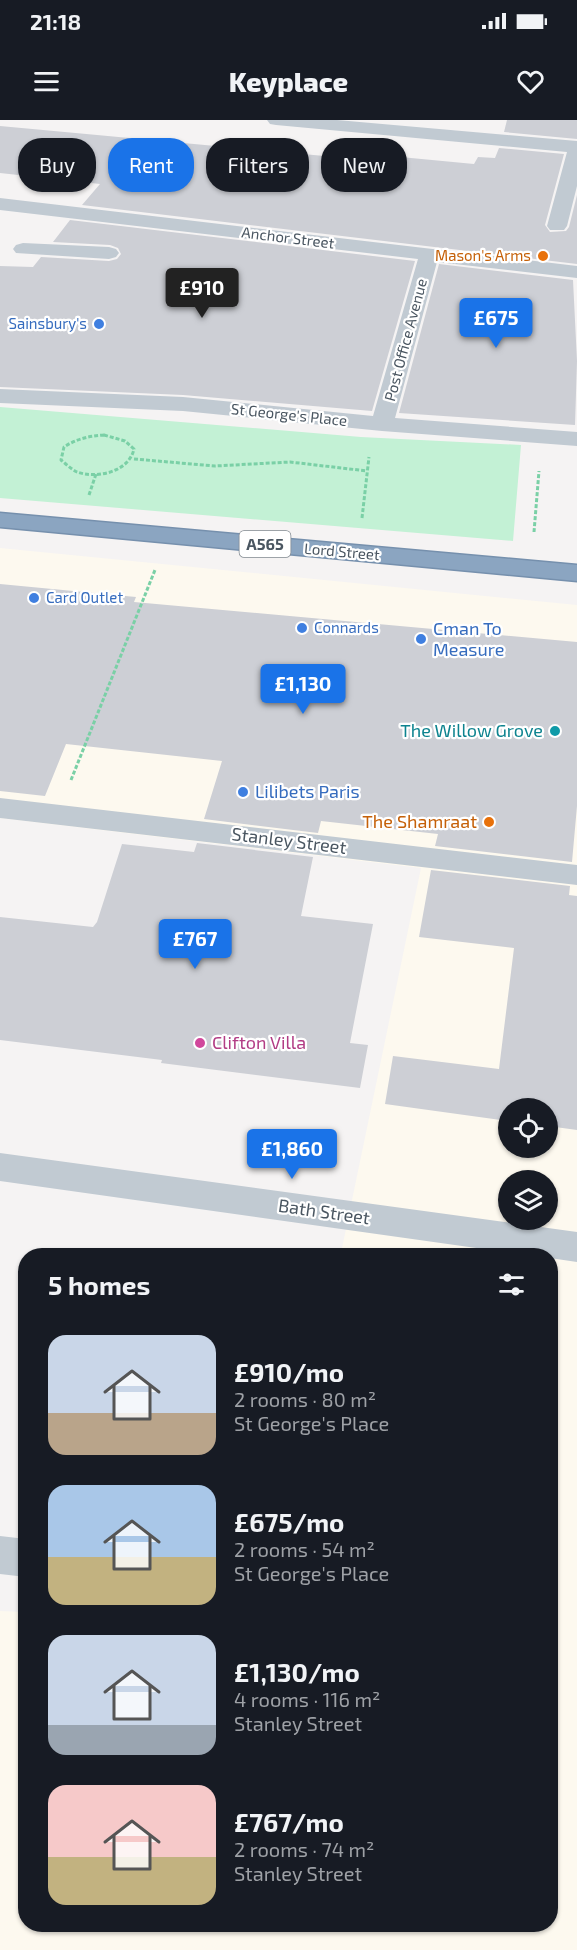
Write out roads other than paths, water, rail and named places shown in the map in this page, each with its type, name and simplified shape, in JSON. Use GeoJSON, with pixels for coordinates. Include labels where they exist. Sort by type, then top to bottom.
{"type":"FeatureCollection","features":[{"type":"Feature","properties":{"kind":"highway","name":"Lord Street"},"geometry":{"type":"LineString","coordinates":[[0,520],[577,573]]}},
{"type":"Feature","properties":{"kind":"street"},"geometry":{"type":"LineString","coordinates":[[276,120],[577,149],[557,226]]}},
{"type":"Feature","properties":{"kind":"street"},"geometry":{"type":"LineString","coordinates":[[485,139],[493,120]]}},
{"type":"Feature","properties":{"kind":"street","name":"Anchor Street"},"geometry":{"type":"LineString","coordinates":[[0,204],[28,236],[429,255],[577,272]]}},
{"type":"Feature","properties":{"kind":"street"},"geometry":{"type":"LineString","coordinates":[[28,236],[108,253]]}},
{"type":"Feature","properties":{"kind":"street","name":"Post Office Avenue"},"geometry":{"type":"LineString","coordinates":[[378,424],[429,255]]}},
{"type":"Feature","properties":{"kind":"street","name":"St George's Place"},"geometry":{"type":"LineString","coordinates":[[0,396],[183,404],[378,424],[577,439]]}},
{"type":"Feature","properties":{"kind":"street","name":"Stanley Street"},"geometry":{"type":"LineString","coordinates":[[0,808],[577,875]]}},
{"type":"Feature","properties":{"kind":"street","name":"Bath Street"},"geometry":{"type":"LineString","coordinates":[[0,1167],[577,1247]]}},
{"type":"Feature","properties":{"kind":"street"},"geometry":{"type":"LineString","coordinates":[[0,1555],[18,1557]]}},
{"type":"Feature","properties":{"kind":"place","name":"Mason's Arms"},"geometry":{"type":"Point","coordinates":[543,256]}},
{"type":"Feature","properties":{"kind":"place","name":"Sainsbury's"},"geometry":{"type":"Point","coordinates":[99,324]}},
{"type":"Feature","properties":{"kind":"place","name":"Card Outlet"},"geometry":{"type":"Point","coordinates":[34,598]}},
{"type":"Feature","properties":{"kind":"place","name":"Connards"},"geometry":{"type":"Point","coordinates":[302,628]}},
{"type":"Feature","properties":{"kind":"place","name":"Cman To Measure"},"geometry":{"type":"Point","coordinates":[421,639]}},
{"type":"Feature","properties":{"kind":"place","name":"The Willow Grove"},"geometry":{"type":"Point","coordinates":[555,731]}},
{"type":"Feature","properties":{"kind":"place","name":"Lilibets Paris"},"geometry":{"type":"Point","coordinates":[243,792]}},
{"type":"Feature","properties":{"kind":"place","name":"The Shamraat"},"geometry":{"type":"Point","coordinates":[489,822]}},
{"type":"Feature","properties":{"kind":"place","name":"Clifton Villa"},"geometry":{"type":"Point","coordinates":[200,1043]}}]}
